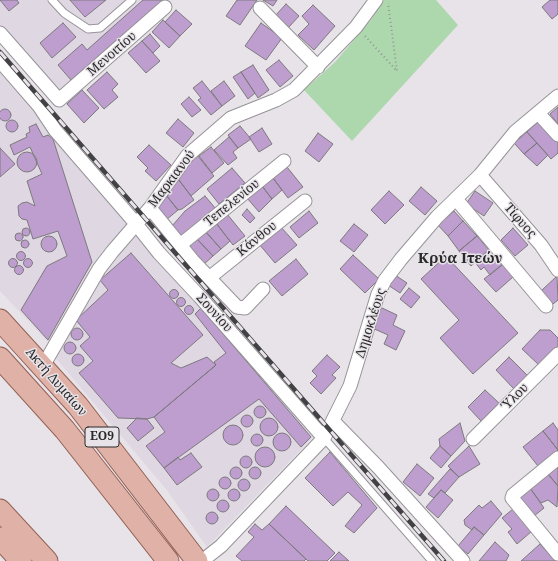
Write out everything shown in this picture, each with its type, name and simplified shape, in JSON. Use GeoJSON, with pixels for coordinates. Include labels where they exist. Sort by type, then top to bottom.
{"type":"FeatureCollection","features":[{"type":"Feature","properties":{"kind":"main road","name":"Ακτή Δυμαίων"},"geometry":{"type":"LineString","coordinates":[[0,320],[43,366],[206,560]]}},
{"type":"Feature","properties":{"kind":"main road","name":"Ακτή Δυμαίων"},"geometry":{"type":"LineString","coordinates":[[0,358],[65,430],[168,561]]}},
{"type":"Feature","properties":{"kind":"main road"},"geometry":{"type":"LineString","coordinates":[[0,510],[46,561]]}},
{"type":"Feature","properties":{"kind":"main road"},"geometry":{"type":"LineString","coordinates":[[0,538],[20,561]]}},
{"type":"Feature","properties":{"kind":"street","name":"Μαρκιανού"},"geometry":{"type":"LineString","coordinates":[[43,366],[99,269],[150,208],[187,156],[212,134],[240,113],[286,96],[318,67],[356,26],[376,0]]}},
{"type":"Feature","properties":{"kind":"street","name":"Μενοιτίου"},"geometry":{"type":"LineString","coordinates":[[0,33],[59,100],[165,7]]}},
{"type":"Feature","properties":{"kind":"street"},"geometry":{"type":"LineString","coordinates":[[260,8],[318,67]]}},
{"type":"Feature","properties":{"kind":"street","name":"Σουνίου"},"geometry":{"type":"LineString","coordinates":[[0,61],[39,106],[55,130],[170,265],[324,438]]}},
{"type":"Feature","properties":{"kind":"street","name":"Δημοκλέους"},"geometry":{"type":"LineString","coordinates":[[206,560],[324,438],[334,422],[350,386],[381,288],[413,244],[480,175],[515,132],[558,96]]}},
{"type":"Feature","properties":{"kind":"street"},"geometry":{"type":"LineString","coordinates":[[538,113],[558,135]]}},
{"type":"Feature","properties":{"kind":"street","name":"Τεπελενίου"},"geometry":{"type":"LineString","coordinates":[[180,246],[284,161]]}},
{"type":"Feature","properties":{"kind":"street","name":"Τίφυος"},"geometry":{"type":"LineString","coordinates":[[480,175],[541,245],[558,270]]}},
{"type":"Feature","properties":{"kind":"street"},"geometry":{"type":"LineString","coordinates":[[456,199],[546,306]]}},
{"type":"Feature","properties":{"kind":"street","name":"Κάνθου"},"geometry":{"type":"LineString","coordinates":[[209,278],[305,201]]}},
{"type":"Feature","properties":{"kind":"street","name":"Σουνίου"},"geometry":{"type":"LineString","coordinates":[[150,208],[180,246],[237,307],[241,309],[245,308],[263,289]]}},
{"type":"Feature","properties":{"kind":"street","name":"Ύλου"},"geometry":{"type":"LineString","coordinates":[[473,440],[558,354]]}},
{"type":"Feature","properties":{"kind":"street"},"geometry":{"type":"LineString","coordinates":[[334,422],[378,467],[462,561]]}},
{"type":"Feature","properties":{"kind":"street"},"geometry":{"type":"LineString","coordinates":[[558,458],[513,495],[514,501],[558,554]]}},
{"type":"Feature","properties":{"kind":"lane"},"geometry":{"type":"LineString","coordinates":[[52,0],[64,13],[88,29],[100,28],[132,0]]}},
{"type":"Feature","properties":{"kind":"lane","name":"Σουνίου"},"geometry":{"type":"LineString","coordinates":[[324,438],[432,561]]}},
{"type":"Feature","properties":{"kind":"path"},"geometry":{"type":"LineString","coordinates":[[356,26],[397,71],[388,0]]}},
{"type":"Feature","properties":{"kind":"shaded area"},"geometry":{"type":"Polygon","coordinates":[[[0,0],[166,0],[59,93],[0,25],[0,0]]]}},
{"type":"Feature","properties":{"kind":"shaded area"},"geometry":{"type":"Polygon","coordinates":[[[0,70],[129,222],[106,247],[50,344],[0,291],[0,70]]]}},
{"type":"Feature","properties":{"kind":"shaded area"},"geometry":{"type":"Polygon","coordinates":[[[135,232],[202,306],[313,437],[207,547],[166,489],[54,356],[111,262],[135,232]]]}},
{"type":"Feature","properties":{"kind":"green space"},"geometry":{"type":"Polygon","coordinates":[[[384,0],[436,0],[458,25],[352,141],[304,90],[335,62],[371,20],[384,0]]]}},
{"type":"Feature","properties":{"kind":"building"},"geometry":{"type":"Polygon","coordinates":[[[0,0],[17,0],[19,3],[9,11],[0,0]]]}},
{"type":"Feature","properties":{"kind":"building"},"geometry":{"type":"Polygon","coordinates":[[[70,0],[106,0],[85,17],[70,0]]]}},
{"type":"Feature","properties":{"kind":"building"},"geometry":{"type":"Polygon","coordinates":[[[143,0],[163,0],[71,80],[58,65],[82,44],[87,50],[143,0]]]}},
{"type":"Feature","properties":{"kind":"building"},"geometry":{"type":"Polygon","coordinates":[[[237,0],[257,0],[240,25],[226,16],[237,0]]]}},
{"type":"Feature","properties":{"kind":"building"},"geometry":{"type":"Polygon","coordinates":[[[263,0],[277,0],[273,6],[263,0]]]}},
{"type":"Feature","properties":{"kind":"building"},"geometry":{"type":"Polygon","coordinates":[[[550,0],[558,0],[558,14],[552,19],[542,7],[550,0]]]}},
{"type":"Feature","properties":{"kind":"building"},"geometry":{"type":"Polygon","coordinates":[[[286,4],[299,16],[288,28],[275,16],[286,4]]]}},
{"type":"Feature","properties":{"kind":"building"},"geometry":{"type":"Polygon","coordinates":[[[313,5],[335,26],[314,50],[298,35],[309,24],[302,16],[313,5]]]}},
{"type":"Feature","properties":{"kind":"building"},"geometry":{"type":"Polygon","coordinates":[[[176,10],[192,24],[180,36],[165,22],[176,10]]]}},
{"type":"Feature","properties":{"kind":"building"},"geometry":{"type":"Polygon","coordinates":[[[163,20],[180,36],[169,48],[152,32],[163,20]]]}},
{"type":"Feature","properties":{"kind":"building"},"geometry":{"type":"Polygon","coordinates":[[[63,23],[76,37],[52,58],[40,43],[63,23]]]}},
{"type":"Feature","properties":{"kind":"building"},"geometry":{"type":"Polygon","coordinates":[[[261,23],[282,38],[266,60],[245,46],[261,23]]]}},
{"type":"Feature","properties":{"kind":"building"},"geometry":{"type":"Polygon","coordinates":[[[150,34],[160,46],[153,53],[142,41],[150,34]]]}},
{"type":"Feature","properties":{"kind":"building"},"geometry":{"type":"Polygon","coordinates":[[[142,41],[160,61],[146,73],[128,53],[142,41]]]}},
{"type":"Feature","properties":{"kind":"building"},"geometry":{"type":"Polygon","coordinates":[[[279,60],[293,76],[280,87],[266,70],[279,60]]]}},
{"type":"Feature","properties":{"kind":"building"},"geometry":{"type":"Polygon","coordinates":[[[253,65],[269,90],[258,98],[241,72],[253,65]]]}},
{"type":"Feature","properties":{"kind":"building"},"geometry":{"type":"Polygon","coordinates":[[[107,72],[118,84],[112,90],[118,97],[104,109],[87,90],[107,72]]]}},
{"type":"Feature","properties":{"kind":"building"},"geometry":{"type":"Polygon","coordinates":[[[241,72],[255,93],[248,99],[233,77],[241,72]]]}},
{"type":"Feature","properties":{"kind":"building"},"geometry":{"type":"Polygon","coordinates":[[[202,81],[222,106],[211,115],[198,100],[201,98],[193,88],[202,81]]]}},
{"type":"Feature","properties":{"kind":"building"},"geometry":{"type":"Polygon","coordinates":[[[224,81],[235,96],[222,106],[211,91],[224,81]]]}},
{"type":"Feature","properties":{"kind":"building"},"geometry":{"type":"Polygon","coordinates":[[[82,90],[99,108],[84,123],[67,104],[82,90]]]}},
{"type":"Feature","properties":{"kind":"building"},"geometry":{"type":"Polygon","coordinates":[[[189,97],[201,110],[192,117],[181,104],[189,97]]]}},
{"type":"Feature","properties":{"kind":"building"},"geometry":{"type":"Polygon","coordinates":[[[558,107],[558,124],[550,114],[558,107]]]}},
{"type":"Feature","properties":{"kind":"building"},"geometry":{"type":"Polygon","coordinates":[[[3,109],[7,109],[11,115],[7,121],[3,121],[-1,117],[-1,113],[3,109]]]}},
{"type":"Feature","properties":{"kind":"building"},"geometry":{"type":"Polygon","coordinates":[[[178,119],[194,133],[183,147],[166,133],[178,119]]]}},
{"type":"Feature","properties":{"kind":"building"},"geometry":{"type":"Polygon","coordinates":[[[10,120],[14,120],[18,126],[14,132],[10,132],[6,128],[6,124],[10,120]]]}},
{"type":"Feature","properties":{"kind":"building"},"geometry":{"type":"Polygon","coordinates":[[[539,121],[558,141],[558,153],[551,159],[527,132],[539,121]]]}},
{"type":"Feature","properties":{"kind":"building"},"geometry":{"type":"Polygon","coordinates":[[[36,124],[43,137],[48,135],[53,139],[92,262],[48,340],[21,310],[47,266],[67,256],[58,231],[33,239],[27,220],[22,219],[19,216],[18,206],[22,203],[27,202],[35,206],[27,181],[42,174],[30,147],[14,155],[10,145],[27,137],[26,134],[30,132],[29,127],[36,124]]]}},
{"type":"Feature","properties":{"kind":"building"},"geometry":{"type":"Polygon","coordinates":[[[240,126],[251,139],[238,148],[228,135],[240,126]]]}},
{"type":"Feature","properties":{"kind":"building"},"geometry":{"type":"Polygon","coordinates":[[[262,128],[272,144],[259,152],[249,137],[262,128]]]}},
{"type":"Feature","properties":{"kind":"building"},"geometry":{"type":"Polygon","coordinates":[[[527,132],[537,143],[524,154],[514,143],[527,132]]]}},
{"type":"Feature","properties":{"kind":"building"},"geometry":{"type":"Polygon","coordinates":[[[318,133],[333,144],[319,162],[305,151],[318,133]]]}},
{"type":"Feature","properties":{"kind":"building"},"geometry":{"type":"Polygon","coordinates":[[[229,137],[238,148],[233,152],[237,158],[228,165],[214,150],[229,137]]]}},
{"type":"Feature","properties":{"kind":"building"},"geometry":{"type":"Polygon","coordinates":[[[537,143],[548,155],[537,166],[524,154],[537,143]]]}},
{"type":"Feature","properties":{"kind":"building"},"geometry":{"type":"Polygon","coordinates":[[[149,145],[171,165],[156,181],[145,171],[148,168],[137,157],[149,145]]]}},
{"type":"Feature","properties":{"kind":"building"},"geometry":{"type":"Polygon","coordinates":[[[211,147],[224,163],[212,173],[199,156],[211,147]]]}},
{"type":"Feature","properties":{"kind":"building"},"geometry":{"type":"Polygon","coordinates":[[[0,148],[15,164],[0,177],[0,148]]]}},
{"type":"Feature","properties":{"kind":"building"},"geometry":{"type":"Polygon","coordinates":[[[27,152],[34,155],[37,162],[34,169],[27,172],[20,169],[17,162],[20,155],[27,152]]]}},
{"type":"Feature","properties":{"kind":"building"},"geometry":{"type":"Polygon","coordinates":[[[197,155],[214,176],[191,196],[178,179],[178,175],[197,155]]]}},
{"type":"Feature","properties":{"kind":"building"},"geometry":{"type":"Polygon","coordinates":[[[287,167],[303,187],[288,198],[273,178],[287,167]]]}},
{"type":"Feature","properties":{"kind":"building"},"geometry":{"type":"Polygon","coordinates":[[[232,168],[245,183],[219,204],[207,189],[232,168]]]}},
{"type":"Feature","properties":{"kind":"building"},"geometry":{"type":"Polygon","coordinates":[[[273,178],[282,190],[272,199],[262,186],[273,178]]]}},
{"type":"Feature","properties":{"kind":"building"},"geometry":{"type":"Polygon","coordinates":[[[179,180],[194,200],[182,209],[178,210],[166,195],[170,188],[179,180]]]}},
{"type":"Feature","properties":{"kind":"building"},"geometry":{"type":"Polygon","coordinates":[[[262,186],[272,199],[259,212],[247,198],[262,186]]]}},
{"type":"Feature","properties":{"kind":"building"},"geometry":{"type":"Polygon","coordinates":[[[421,187],[437,201],[425,215],[409,201],[421,187]]]}},
{"type":"Feature","properties":{"kind":"building"},"geometry":{"type":"Polygon","coordinates":[[[389,191],[404,205],[385,224],[371,210],[389,191]]]}},
{"type":"Feature","properties":{"kind":"building"},"geometry":{"type":"Polygon","coordinates":[[[475,191],[493,203],[484,216],[466,204],[475,191]]]}},
{"type":"Feature","properties":{"kind":"building"},"geometry":{"type":"Polygon","coordinates":[[[166,195],[178,210],[166,220],[158,211],[160,201],[166,195]]]}},
{"type":"Feature","properties":{"kind":"building"},"geometry":{"type":"Polygon","coordinates":[[[205,196],[216,209],[183,239],[172,226],[185,211],[205,196]]]}},
{"type":"Feature","properties":{"kind":"building"},"geometry":{"type":"Polygon","coordinates":[[[247,209],[255,218],[250,223],[242,215],[247,209]]]}},
{"type":"Feature","properties":{"kind":"building"},"geometry":{"type":"Polygon","coordinates":[[[309,211],[318,223],[299,238],[290,227],[309,211]]]}},
{"type":"Feature","properties":{"kind":"building"},"geometry":{"type":"Polygon","coordinates":[[[454,211],[463,221],[448,236],[438,225],[454,211]]]}},
{"type":"Feature","properties":{"kind":"building"},"geometry":{"type":"Polygon","coordinates":[[[227,214],[245,236],[233,245],[216,223],[227,214]]]}},
{"type":"Feature","properties":{"kind":"building"},"geometry":{"type":"Polygon","coordinates":[[[463,221],[477,236],[459,251],[448,236],[463,221]]]}},
{"type":"Feature","properties":{"kind":"building"},"geometry":{"type":"Polygon","coordinates":[[[216,223],[230,241],[221,249],[206,232],[216,223]]]}},
{"type":"Feature","properties":{"kind":"building"},"geometry":{"type":"Polygon","coordinates":[[[354,224],[368,235],[354,252],[340,241],[354,224]]]}},
{"type":"Feature","properties":{"kind":"building"},"geometry":{"type":"Polygon","coordinates":[[[280,226],[297,245],[275,263],[259,244],[280,226]]]}},
{"type":"Feature","properties":{"kind":"building"},"geometry":{"type":"Polygon","coordinates":[[[26,228],[29,229],[29,235],[26,236],[23,235],[22,232],[23,229],[26,228]]]}},
{"type":"Feature","properties":{"kind":"building"},"geometry":{"type":"Polygon","coordinates":[[[513,228],[528,245],[515,256],[501,240],[513,228]]]}},
{"type":"Feature","properties":{"kind":"building"},"geometry":{"type":"Polygon","coordinates":[[[206,232],[221,249],[213,256],[197,239],[206,232]]]}},
{"type":"Feature","properties":{"kind":"building"},"geometry":{"type":"Polygon","coordinates":[[[19,233],[22,234],[22,240],[19,241],[16,240],[15,237],[16,234],[19,233]]]}},
{"type":"Feature","properties":{"kind":"building"},"geometry":{"type":"Polygon","coordinates":[[[46,236],[52,236],[57,241],[55,250],[52,252],[46,252],[41,247],[41,241],[46,236]]]}},
{"type":"Feature","properties":{"kind":"building"},"geometry":{"type":"Polygon","coordinates":[[[477,236],[489,250],[471,266],[459,251],[477,236]]]}},
{"type":"Feature","properties":{"kind":"building"},"geometry":{"type":"Polygon","coordinates":[[[197,239],[213,256],[203,265],[188,247],[197,239]]]}},
{"type":"Feature","properties":{"kind":"building"},"geometry":{"type":"Polygon","coordinates":[[[25,240],[28,241],[28,247],[25,248],[22,247],[21,244],[22,241],[25,240]]]}},
{"type":"Feature","properties":{"kind":"building"},"geometry":{"type":"Polygon","coordinates":[[[489,250],[503,264],[490,275],[484,267],[481,270],[475,262],[489,250]]]}},
{"type":"Feature","properties":{"kind":"building"},"geometry":{"type":"Polygon","coordinates":[[[21,251],[26,256],[21,261],[16,256],[21,251]]]}},
{"type":"Feature","properties":{"kind":"building"},"geometry":{"type":"Polygon","coordinates":[[[131,253],[203,335],[171,363],[181,368],[207,357],[216,365],[154,417],[147,419],[118,418],[79,373],[93,361],[80,346],[90,337],[76,320],[108,290],[100,280],[131,253]]]}},
{"type":"Feature","properties":{"kind":"building"},"geometry":{"type":"Polygon","coordinates":[[[353,255],[379,279],[365,293],[340,269],[353,255]]]}},
{"type":"Feature","properties":{"kind":"building"},"geometry":{"type":"Polygon","coordinates":[[[446,256],[518,333],[473,374],[440,338],[459,320],[421,279],[446,256]]]}},
{"type":"Feature","properties":{"kind":"building"},"geometry":{"type":"Polygon","coordinates":[[[13,258],[18,263],[13,268],[8,263],[13,258]]]}},
{"type":"Feature","properties":{"kind":"building"},"geometry":{"type":"Polygon","coordinates":[[[26,259],[30,259],[32,263],[30,267],[26,267],[24,265],[24,261],[26,259]]]}},
{"type":"Feature","properties":{"kind":"building"},"geometry":{"type":"Polygon","coordinates":[[[296,259],[308,274],[282,296],[269,281],[296,259]]]}},
{"type":"Feature","properties":{"kind":"building"},"geometry":{"type":"Polygon","coordinates":[[[503,264],[513,277],[496,292],[484,279],[503,264]]]}},
{"type":"Feature","properties":{"kind":"building"},"geometry":{"type":"Polygon","coordinates":[[[19,265],[24,270],[19,275],[14,270],[19,265]]]}},
{"type":"Feature","properties":{"kind":"building"},"geometry":{"type":"Polygon","coordinates":[[[395,275],[407,283],[400,293],[388,285],[395,275]]]}},
{"type":"Feature","properties":{"kind":"building"},"geometry":{"type":"Polygon","coordinates":[[[557,276],[558,300],[553,304],[541,291],[557,276]]]}},
{"type":"Feature","properties":{"kind":"building"},"geometry":{"type":"Polygon","coordinates":[[[409,288],[420,297],[411,308],[400,299],[409,288]]]}},
{"type":"Feature","properties":{"kind":"building"},"geometry":{"type":"Polygon","coordinates":[[[174,289],[179,294],[174,299],[169,294],[174,289]]]}},
{"type":"Feature","properties":{"kind":"building"},"geometry":{"type":"Polygon","coordinates":[[[181,297],[186,302],[181,307],[176,302],[181,297]]]}},
{"type":"Feature","properties":{"kind":"building"},"geometry":{"type":"Polygon","coordinates":[[[189,305],[194,310],[189,315],[184,310],[189,305]]]}},
{"type":"Feature","properties":{"kind":"building"},"geometry":{"type":"Polygon","coordinates":[[[380,307],[397,315],[393,325],[405,331],[396,350],[384,344],[388,335],[370,327],[380,307]]]}},
{"type":"Feature","properties":{"kind":"building"},"geometry":{"type":"Polygon","coordinates":[[[201,308],[311,437],[301,447],[259,399],[164,468],[146,446],[165,432],[154,417],[216,365],[214,362],[226,353],[195,314],[201,308]]]}},
{"type":"Feature","properties":{"kind":"building"},"geometry":{"type":"Polygon","coordinates":[[[79,328],[82,329],[82,339],[75,340],[72,339],[71,332],[72,329],[79,328]]]}},
{"type":"Feature","properties":{"kind":"building"},"geometry":{"type":"Polygon","coordinates":[[[540,330],[550,330],[558,338],[558,347],[540,366],[522,349],[540,330]]]}},
{"type":"Feature","properties":{"kind":"building"},"geometry":{"type":"Polygon","coordinates":[[[72,342],[75,343],[75,353],[68,354],[65,353],[64,346],[65,343],[72,342]]]}},
{"type":"Feature","properties":{"kind":"building"},"geometry":{"type":"Polygon","coordinates":[[[80,354],[83,355],[83,365],[76,366],[73,365],[72,358],[73,355],[80,354]]]}},
{"type":"Feature","properties":{"kind":"building"},"geometry":{"type":"Polygon","coordinates":[[[327,355],[340,367],[332,375],[336,378],[321,394],[310,383],[317,376],[312,371],[327,355]]]}},
{"type":"Feature","properties":{"kind":"building"},"geometry":{"type":"Polygon","coordinates":[[[509,357],[528,376],[514,389],[496,370],[509,357]]]}},
{"type":"Feature","properties":{"kind":"building"},"geometry":{"type":"Polygon","coordinates":[[[485,390],[499,403],[481,421],[468,407],[485,390]]]}},
{"type":"Feature","properties":{"kind":"building"},"geometry":{"type":"Polygon","coordinates":[[[260,406],[264,408],[266,412],[264,416],[260,418],[256,416],[254,412],[256,408],[260,406]]]}},
{"type":"Feature","properties":{"kind":"building"},"geometry":{"type":"Polygon","coordinates":[[[247,415],[251,417],[253,421],[251,425],[247,427],[243,425],[241,421],[243,417],[247,415]]]}},
{"type":"Feature","properties":{"kind":"building"},"geometry":{"type":"Polygon","coordinates":[[[137,418],[147,419],[154,428],[138,441],[127,428],[137,418]]]}},
{"type":"Feature","properties":{"kind":"building"},"geometry":{"type":"Polygon","coordinates":[[[269,418],[275,421],[278,427],[275,433],[269,436],[263,433],[260,427],[263,421],[269,418]]]}},
{"type":"Feature","properties":{"kind":"building"},"geometry":{"type":"Polygon","coordinates":[[[460,423],[465,441],[451,456],[440,446],[439,439],[460,423]]]}},
{"type":"Feature","properties":{"kind":"building"},"geometry":{"type":"Polygon","coordinates":[[[553,423],[558,430],[558,450],[543,431],[553,423]]]}},
{"type":"Feature","properties":{"kind":"building"},"geometry":{"type":"Polygon","coordinates":[[[229,425],[237,425],[243,431],[243,439],[237,445],[229,445],[223,439],[223,431],[229,425]]]}},
{"type":"Feature","properties":{"kind":"building"},"geometry":{"type":"Polygon","coordinates":[[[543,431],[558,450],[538,466],[523,447],[543,431]]]}},
{"type":"Feature","properties":{"kind":"building"},"geometry":{"type":"Polygon","coordinates":[[[282,433],[288,436],[291,442],[288,448],[282,451],[276,448],[273,442],[276,436],[282,433]]]}},
{"type":"Feature","properties":{"kind":"building"},"geometry":{"type":"Polygon","coordinates":[[[257,434],[261,436],[263,440],[261,444],[257,446],[253,444],[251,440],[253,436],[257,434]]]}},
{"type":"Feature","properties":{"kind":"building"},"geometry":{"type":"Polygon","coordinates":[[[440,446],[451,456],[441,468],[430,458],[440,446]]]}},
{"type":"Feature","properties":{"kind":"building"},"geometry":{"type":"Polygon","coordinates":[[[469,446],[480,464],[459,477],[448,466],[469,446]]]}},
{"type":"Feature","properties":{"kind":"building"},"geometry":{"type":"Polygon","coordinates":[[[261,447],[269,447],[275,453],[275,461],[269,467],[261,467],[255,461],[255,453],[261,447]]]}},
{"type":"Feature","properties":{"kind":"building"},"geometry":{"type":"Polygon","coordinates":[[[330,452],[377,508],[354,533],[345,526],[362,505],[348,492],[333,506],[305,478],[330,452]]]}},
{"type":"Feature","properties":{"kind":"building"},"geometry":{"type":"Polygon","coordinates":[[[191,453],[202,467],[177,485],[164,468],[178,457],[180,460],[191,453]]]}},
{"type":"Feature","properties":{"kind":"building"},"geometry":{"type":"Polygon","coordinates":[[[246,456],[250,458],[252,462],[250,466],[246,468],[242,466],[240,462],[242,458],[246,456]]]}},
{"type":"Feature","properties":{"kind":"building"},"geometry":{"type":"Polygon","coordinates":[[[417,464],[434,478],[420,496],[403,482],[417,464]]]}},
{"type":"Feature","properties":{"kind":"building"},"geometry":{"type":"Polygon","coordinates":[[[558,466],[558,486],[548,474],[558,466]]]}},
{"type":"Feature","properties":{"kind":"building"},"geometry":{"type":"Polygon","coordinates":[[[236,467],[240,469],[242,473],[240,477],[236,479],[232,477],[230,473],[232,469],[236,467]]]}},
{"type":"Feature","properties":{"kind":"building"},"geometry":{"type":"Polygon","coordinates":[[[255,467],[259,469],[261,473],[259,477],[255,479],[251,477],[249,473],[251,469],[255,467]]]}},
{"type":"Feature","properties":{"kind":"building"},"geometry":{"type":"Polygon","coordinates":[[[450,469],[459,477],[445,493],[441,490],[434,498],[428,494],[450,469]]]}},
{"type":"Feature","properties":{"kind":"building"},"geometry":{"type":"Polygon","coordinates":[[[548,474],[558,486],[557,507],[548,500],[541,503],[530,488],[548,474]]]}},
{"type":"Feature","properties":{"kind":"building"},"geometry":{"type":"Polygon","coordinates":[[[225,477],[229,479],[231,483],[229,487],[225,489],[221,487],[219,483],[221,479],[225,477]]]}},
{"type":"Feature","properties":{"kind":"building"},"geometry":{"type":"Polygon","coordinates":[[[244,479],[248,481],[250,485],[248,489],[244,491],[240,489],[238,485],[240,481],[244,479]]]}},
{"type":"Feature","properties":{"kind":"building"},"geometry":{"type":"Polygon","coordinates":[[[530,488],[544,508],[534,516],[518,498],[530,488]]]}},
{"type":"Feature","properties":{"kind":"building"},"geometry":{"type":"Polygon","coordinates":[[[213,489],[217,491],[219,495],[217,499],[213,501],[209,499],[207,495],[209,491],[213,489]]]}},
{"type":"Feature","properties":{"kind":"building"},"geometry":{"type":"Polygon","coordinates":[[[234,489],[238,491],[240,495],[238,499],[234,501],[230,499],[228,495],[230,491],[234,489]]]}},
{"type":"Feature","properties":{"kind":"building"},"geometry":{"type":"Polygon","coordinates":[[[441,490],[453,500],[438,518],[426,507],[441,490]]]}},
{"type":"Feature","properties":{"kind":"building"},"geometry":{"type":"Polygon","coordinates":[[[223,500],[227,502],[229,506],[227,510],[223,512],[219,510],[217,506],[219,502],[223,500]]]}},
{"type":"Feature","properties":{"kind":"building"},"geometry":{"type":"Polygon","coordinates":[[[491,501],[502,514],[484,535],[474,527],[472,530],[465,525],[464,520],[479,505],[482,508],[491,501]]]}},
{"type":"Feature","properties":{"kind":"building"},"geometry":{"type":"Polygon","coordinates":[[[286,506],[335,553],[327,561],[308,561],[269,524],[286,506]]]}},
{"type":"Feature","properties":{"kind":"building"},"geometry":{"type":"Polygon","coordinates":[[[513,509],[532,531],[517,544],[508,532],[512,529],[502,518],[513,509]]]}},
{"type":"Feature","properties":{"kind":"building"},"geometry":{"type":"Polygon","coordinates":[[[212,512],[216,514],[218,518],[216,522],[212,524],[208,522],[206,518],[208,514],[212,512]]]}},
{"type":"Feature","properties":{"kind":"building"},"geometry":{"type":"Polygon","coordinates":[[[255,524],[262,530],[269,524],[306,559],[304,561],[242,561],[236,556],[254,537],[248,532],[255,524]]]}},
{"type":"Feature","properties":{"kind":"building"},"geometry":{"type":"Polygon","coordinates":[[[474,527],[484,535],[468,554],[458,546],[474,527]]]}},
{"type":"Feature","properties":{"kind":"building"},"geometry":{"type":"Polygon","coordinates":[[[495,542],[509,555],[506,561],[479,561],[495,542]]]}},
{"type":"Feature","properties":{"kind":"building"},"geometry":{"type":"Polygon","coordinates":[[[540,544],[555,561],[521,561],[540,544]]]}},
{"type":"Feature","properties":{"kind":"building"},"geometry":{"type":"Polygon","coordinates":[[[339,552],[349,561],[330,561],[339,552]]]}},
{"type":"Feature","properties":{"kind":"railway"},"geometry":{"type":"LineString","coordinates":[[0,52],[444,561]]}},
{"type":"Feature","properties":{"kind":"district","name":"Κρύα Ιτεών"},"geometry":{"type":"Point","coordinates":[460,259]}}]}
